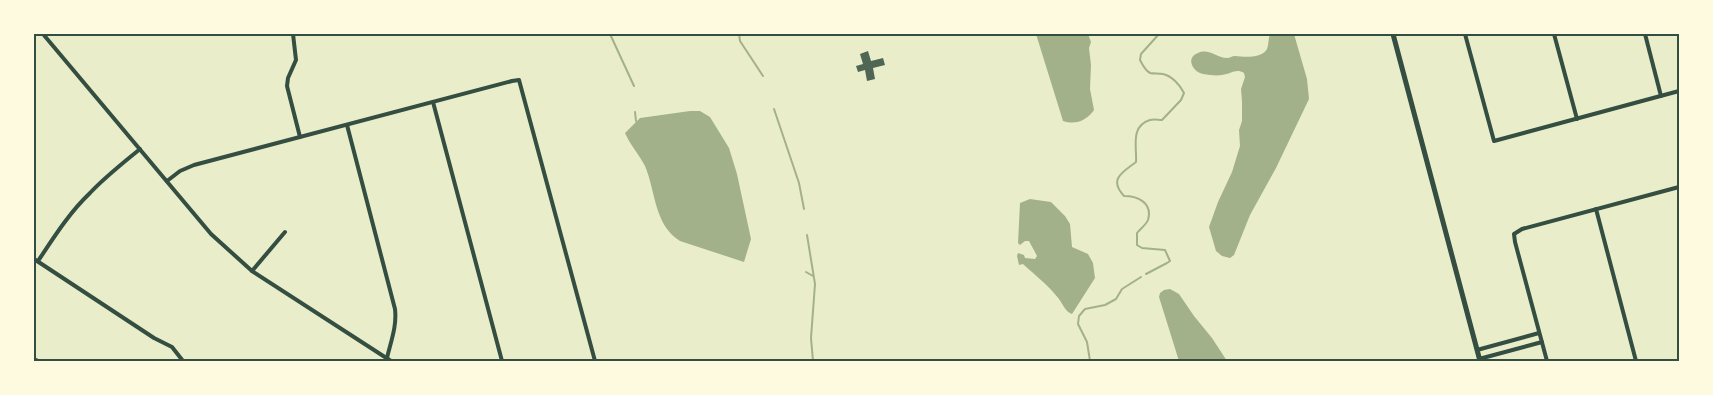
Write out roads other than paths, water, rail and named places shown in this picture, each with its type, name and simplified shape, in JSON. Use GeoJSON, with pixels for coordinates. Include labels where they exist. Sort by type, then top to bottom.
{"type":"FeatureCollection","features":[{"type":"Feature","properties":{"kind":"street"},"geometry":{"type":"LineString","coordinates":[[43,34],[211,234],[252,271],[392,361]]}},
{"type":"Feature","properties":{"kind":"street"},"geometry":{"type":"LineString","coordinates":[[293,34],[296,60],[288,78],[288,86],[300,137]]}},
{"type":"Feature","properties":{"kind":"street"},"geometry":{"type":"LineString","coordinates":[[1392,34],[1480,360],[1542,342]]}},
{"type":"Feature","properties":{"kind":"street"},"geometry":{"type":"LineString","coordinates":[[1465,34],[1494,141],[1679,91]]}},
{"type":"Feature","properties":{"kind":"street"},"geometry":{"type":"LineString","coordinates":[[1554,34],[1577,119]]}},
{"type":"Feature","properties":{"kind":"street"},"geometry":{"type":"LineString","coordinates":[[1645,34],[1662,96]]}},
{"type":"Feature","properties":{"kind":"street"},"geometry":{"type":"LineString","coordinates":[[166,181],[188,167],[512,80],[519,80],[595,361]]}},
{"type":"Feature","properties":{"kind":"street"},"geometry":{"type":"LineString","coordinates":[[433,102],[502,361]]}},
{"type":"Feature","properties":{"kind":"street"},"geometry":{"type":"LineString","coordinates":[[347,125],[395,309],[396,319],[387,358]]}},
{"type":"Feature","properties":{"kind":"street"},"geometry":{"type":"LineString","coordinates":[[140,149],[100,182],[82,200],[36,260],[154,338],[172,347],[183,361]]}},
{"type":"Feature","properties":{"kind":"street"},"geometry":{"type":"LineString","coordinates":[[1547,361],[1514,234],[1522,229],[1679,188]]}},
{"type":"Feature","properties":{"kind":"street"},"geometry":{"type":"LineString","coordinates":[[1596,210],[1636,361]]}},
{"type":"Feature","properties":{"kind":"street"},"geometry":{"type":"LineString","coordinates":[[252,271],[284,232]]}},
{"type":"Feature","properties":{"kind":"street"},"geometry":{"type":"LineString","coordinates":[[1477,350],[1539,333]]}},
{"type":"Feature","properties":{"kind":"street"},"geometry":{"type":"LineString","coordinates":[[34,359],[38,361]]}},
{"type":"Feature","properties":{"kind":"waterway"},"geometry":{"type":"LineString","coordinates":[[610,34],[634,86]]}},
{"type":"Feature","properties":{"kind":"waterway"},"geometry":{"type":"LineString","coordinates":[[739,34],[740,41],[763,76]]}},
{"type":"Feature","properties":{"kind":"waterway"},"geometry":{"type":"LineString","coordinates":[[1146,274],[1170,261],[1165,250],[1142,248],[1137,245],[1137,233],[1148,220],[1148,209],[1139,199],[1124,196],[1119,190],[1117,180],[1122,173],[1136,162],[1136,138],[1140,127],[1150,120],[1162,120],[1181,100],[1184,93],[1173,79],[1163,74],[1149,72],[1140,60],[1141,54],[1159,34]]}},
{"type":"Feature","properties":{"kind":"waterway"},"geometry":{"type":"LineString","coordinates":[[774,109],[799,183],[804,209]]}},
{"type":"Feature","properties":{"kind":"waterway"},"geometry":{"type":"LineString","coordinates":[[635,112],[636,121]]}},
{"type":"Feature","properties":{"kind":"waterway"},"geometry":{"type":"LineString","coordinates":[[807,235],[815,284],[811,338],[813,361]]}},
{"type":"Feature","properties":{"kind":"waterway"},"geometry":{"type":"LineString","coordinates":[[806,272],[813,276]]}},
{"type":"Feature","properties":{"kind":"waterway"},"geometry":{"type":"LineString","coordinates":[[1090,361],[1087,342],[1078,324],[1079,316],[1085,309],[1105,305],[1116,299],[1122,289],[1141,277]]}}]}
